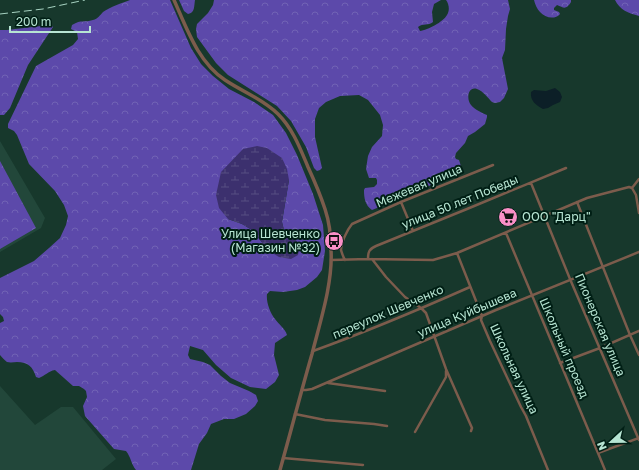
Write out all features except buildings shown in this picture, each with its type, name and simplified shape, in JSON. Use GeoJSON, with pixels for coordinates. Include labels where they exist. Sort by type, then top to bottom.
{"type":"FeatureCollection","features":[{"type":"Feature","properties":{"kind":"street"},"geometry":{"type":"LineString","coordinates":[[174,0],[196,48],[213,70],[224,80],[269,106],[286,123],[293,133],[325,209],[330,235],[331,260],[327,294],[280,470]]}},
{"type":"Feature","properties":{"kind":"street","name":"Межевая улица"},"geometry":{"type":"LineString","coordinates":[[345,260],[341,248],[342,242],[352,224],[401,202],[493,165]]}},
{"type":"Feature","properties":{"kind":"street","name":"улица 50 лет Победы"},"geometry":{"type":"LineString","coordinates":[[368,259],[368,251],[372,248],[566,168]]}},
{"type":"Feature","properties":{"kind":"street"},"geometry":{"type":"LineString","coordinates":[[632,188],[639,179]]}},
{"type":"Feature","properties":{"kind":"street","name":"Пионерская улица"},"geometry":{"type":"LineString","coordinates":[[531,183],[570,280],[639,439]]}},
{"type":"Feature","properties":{"kind":"street"},"geometry":{"type":"LineString","coordinates":[[331,260],[433,260],[457,253],[588,198],[629,187],[632,188]]}},
{"type":"Feature","properties":{"kind":"street"},"geometry":{"type":"LineString","coordinates":[[632,188],[636,195],[639,213]]}},
{"type":"Feature","properties":{"kind":"street"},"geometry":{"type":"LineString","coordinates":[[401,202],[413,231]]}},
{"type":"Feature","properties":{"kind":"street"},"geometry":{"type":"LineString","coordinates":[[577,202],[639,356]]}},
{"type":"Feature","properties":{"kind":"street","name":"Школьный проезд"},"geometry":{"type":"LineString","coordinates":[[506,233],[604,470]]}},
{"type":"Feature","properties":{"kind":"street","name":"улица Куйбышева"},"geometry":{"type":"LineString","coordinates":[[302,390],[312,389],[532,295],[639,252]]}},
{"type":"Feature","properties":{"kind":"street","name":"Школьная улица"},"geometry":{"type":"LineString","coordinates":[[457,253],[482,316],[481,320],[526,416],[548,470]]}},
{"type":"Feature","properties":{"kind":"street"},"geometry":{"type":"LineString","coordinates":[[372,259],[386,277],[405,297],[426,313],[446,369],[472,428],[471,431]]}},
{"type":"Feature","properties":{"kind":"street","name":"переулок Шевченко"},"geometry":{"type":"LineString","coordinates":[[312,352],[347,339],[470,287]]}},
{"type":"Feature","properties":{"kind":"street"},"geometry":{"type":"LineString","coordinates":[[560,363],[639,332]]}},
{"type":"Feature","properties":{"kind":"street"},"geometry":{"type":"LineString","coordinates":[[415,432],[446,377],[446,369]]}},
{"type":"Feature","properties":{"kind":"street"},"geometry":{"type":"LineString","coordinates":[[326,382],[385,391]]}},
{"type":"Feature","properties":{"kind":"street"},"geometry":{"type":"LineString","coordinates":[[295,414],[325,420],[387,426]]}},
{"type":"Feature","properties":{"kind":"street"},"geometry":{"type":"LineString","coordinates":[[598,453],[639,439]]}},
{"type":"Feature","properties":{"kind":"street"},"geometry":{"type":"LineString","coordinates":[[283,458],[363,464]]}},
{"type":"Feature","properties":{"kind":"shaded area"},"geometry":{"type":"Polygon","coordinates":[[[0,141],[45,218],[41,228],[0,252],[0,141]]]}},
{"type":"Feature","properties":{"kind":"shaded area"},"geometry":{"type":"Polygon","coordinates":[[[0,386],[35,425],[61,407],[73,407],[116,459],[102,470],[0,470],[0,386]]]}},
{"type":"Feature","properties":{"kind":"green space"},"geometry":{"type":"Polygon","coordinates":[[[130,0],[170,0],[191,48],[201,64],[229,89],[254,102],[273,115],[286,133],[297,155],[313,194],[323,225],[325,251],[322,270],[317,277],[305,287],[297,290],[283,292],[270,291],[267,294],[268,304],[272,314],[285,330],[287,335],[275,343],[274,355],[279,375],[275,382],[266,389],[250,387],[231,378],[216,365],[203,350],[190,346],[188,355],[190,359],[210,365],[230,383],[256,395],[258,401],[246,414],[234,419],[224,419],[211,424],[207,433],[199,444],[191,470],[136,470],[126,451],[114,449],[85,416],[83,406],[87,397],[84,389],[79,386],[73,386],[55,370],[50,371],[39,378],[36,377],[32,368],[27,364],[21,362],[7,362],[0,355],[0,323],[4,321],[0,314],[0,278],[34,261],[60,238],[68,216],[64,205],[55,191],[29,164],[17,135],[14,131],[8,128],[8,124],[36,66],[73,45],[78,39],[77,32],[71,29],[72,25],[78,22],[90,21],[98,18],[106,10],[130,0]],[[289,180],[228,219],[242,224],[252,230],[269,251],[294,238],[285,234],[282,222],[289,180]]]}},
{"type":"Feature","properties":{"kind":"green space"},"geometry":{"type":"Polygon","coordinates":[[[179,0],[195,0],[194,9],[192,12],[188,14],[184,11],[179,0]]]}},
{"type":"Feature","properties":{"kind":"green space"},"geometry":{"type":"Polygon","coordinates":[[[214,0],[441,0],[434,4],[432,12],[433,22],[418,27],[420,31],[435,25],[445,18],[449,9],[446,0],[508,0],[510,9],[506,29],[505,50],[502,58],[508,89],[504,98],[500,102],[495,103],[477,89],[472,89],[470,91],[468,97],[469,102],[476,109],[487,115],[487,117],[485,124],[468,136],[465,143],[456,153],[455,157],[459,160],[461,167],[457,175],[440,183],[438,183],[435,179],[433,180],[432,184],[425,189],[398,198],[372,210],[365,201],[364,190],[365,188],[374,187],[377,184],[376,178],[369,178],[366,169],[368,156],[372,147],[382,136],[383,125],[380,115],[368,100],[359,95],[340,96],[326,102],[319,108],[315,119],[315,137],[322,168],[317,171],[314,168],[306,147],[291,121],[277,106],[228,75],[216,63],[197,37],[197,24],[208,13],[214,0]]]}},
{"type":"Feature","properties":{"kind":"green space"},"geometry":{"type":"Polygon","coordinates":[[[534,0],[571,0],[571,2],[565,8],[557,5],[554,10],[560,14],[550,18],[540,12],[534,0]]]}},
{"type":"Feature","properties":{"kind":"green space"},"geometry":{"type":"Polygon","coordinates":[[[615,0],[639,0],[639,16],[625,11],[615,0]]]}},
{"type":"Feature","properties":{"kind":"green space"},"geometry":{"type":"Polygon","coordinates":[[[50,25],[53,27],[28,65],[10,108],[4,115],[0,115],[0,30],[50,25]]]}},
{"type":"Feature","properties":{"kind":"green space"},"geometry":{"type":"Polygon","coordinates":[[[257,146],[267,148],[282,158],[287,169],[289,180],[282,222],[285,234],[294,238],[300,245],[298,255],[291,259],[279,257],[269,251],[252,230],[242,224],[228,219],[219,208],[216,195],[221,172],[243,149],[257,146]]]}},
{"type":"Feature","properties":{"kind":"green space"},"geometry":{"type":"Polygon","coordinates":[[[0,161],[36,228],[0,249],[0,161]]]}},
{"type":"Feature","properties":{"kind":"water"},"geometry":{"type":"Polygon","coordinates":[[[555,88],[560,92],[562,97],[560,102],[543,109],[533,100],[531,92],[534,90],[546,91],[555,88]]]}},
{"type":"Feature","properties":{"kind":"railway"},"geometry":{"type":"LineString","coordinates":[[0,14],[43,9],[85,0]]}},
{"type":"Feature","properties":{"kind":"place","name":"ООО \"Дарц\""},"geometry":{"type":"Point","coordinates":[508,217]}},
{"type":"Feature","properties":{"kind":"place","name":"Улица Шевченко (Магазин №32)"},"geometry":{"type":"Point","coordinates":[334,241]}}]}
